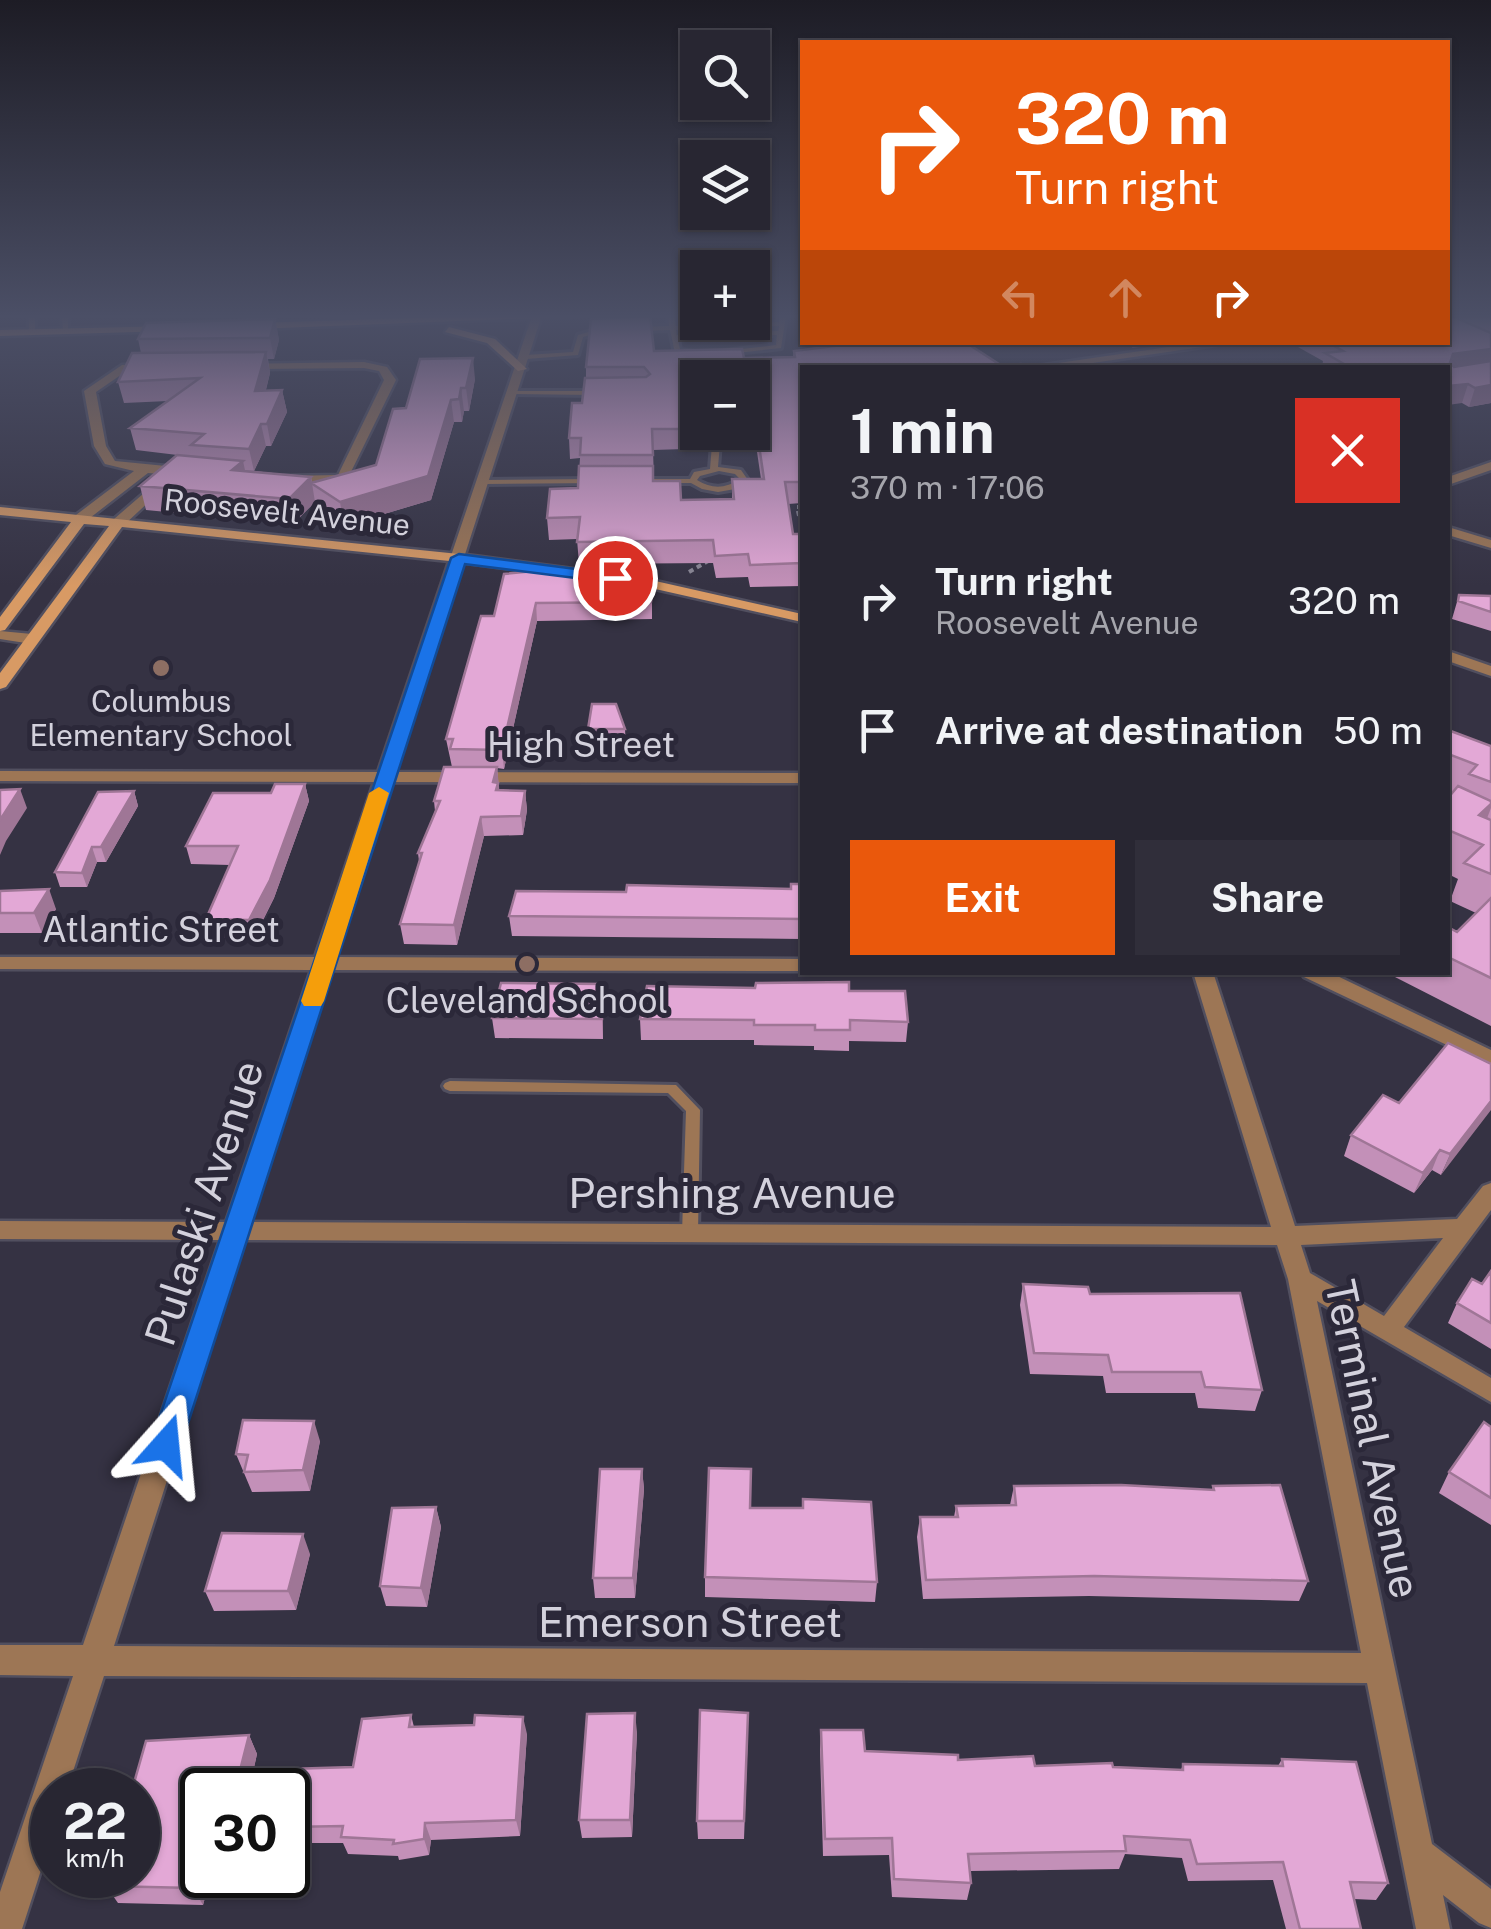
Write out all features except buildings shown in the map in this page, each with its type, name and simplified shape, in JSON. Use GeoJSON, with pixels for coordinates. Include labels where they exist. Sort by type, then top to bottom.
{"type":"FeatureCollection","features":[{"type":"Feature","properties":{"kind":"street"},"geometry":{"type":"LineString","coordinates":[[93,406],[100,446],[112,464],[194,473]]}},
{"type":"Feature","properties":{"kind":"street"},"geometry":{"type":"LineString","coordinates":[[266,478],[342,479],[377,406]]}},
{"type":"Feature","properties":{"kind":"street","name":"Pulaski Avenue"},"geometry":{"type":"LineString","coordinates":[[6,1929],[509,406]]}},
{"type":"Feature","properties":{"kind":"street"},"geometry":{"type":"LineString","coordinates":[[1450,480],[1491,466]]}},
{"type":"Feature","properties":{"kind":"street"},"geometry":{"type":"LineString","coordinates":[[0,627],[81,518],[145,470]]}},
{"type":"Feature","properties":{"kind":"street"},"geometry":{"type":"LineString","coordinates":[[0,684],[118,522],[176,472]]}},
{"type":"Feature","properties":{"kind":"street","name":"Roosevelt Avenue"},"geometry":{"type":"LineString","coordinates":[[0,511],[459,558],[642,582],[800,618]]}},
{"type":"Feature","properties":{"kind":"street"},"geometry":{"type":"LineString","coordinates":[[1450,532],[1491,544]]}},
{"type":"Feature","properties":{"kind":"street"},"geometry":{"type":"LineString","coordinates":[[0,635],[32,638]]}},
{"type":"Feature","properties":{"kind":"street"},"geometry":{"type":"LineString","coordinates":[[1450,657],[1491,671]]}},
{"type":"Feature","properties":{"kind":"street","name":"High Street"},"geometry":{"type":"LineString","coordinates":[[0,776],[800,778]]}},
{"type":"Feature","properties":{"kind":"street","name":"Atlantic Street"},"geometry":{"type":"LineString","coordinates":[[0,963],[800,965]]}},
{"type":"Feature","properties":{"kind":"street","name":"Terminal Avenue"},"geometry":{"type":"LineString","coordinates":[[1204,975],[1300,1279],[1433,1929]]}},
{"type":"Feature","properties":{"kind":"street"},"geometry":{"type":"LineString","coordinates":[[1317,975],[1491,1059]]}},
{"type":"Feature","properties":{"kind":"street"},"geometry":{"type":"LineString","coordinates":[[1388,1330],[1491,1192]]}},
{"type":"Feature","properties":{"kind":"street","name":"Pershing Avenue"},"geometry":{"type":"LineString","coordinates":[[0,1230],[1286,1236],[1464,1228]]}},
{"type":"Feature","properties":{"kind":"street"},"geometry":{"type":"LineString","coordinates":[[1300,1279],[1491,1391]]}},
{"type":"Feature","properties":{"kind":"street","name":"Emerson Street"},"geometry":{"type":"LineString","coordinates":[[0,1660],[1379,1668]]}},
{"type":"Feature","properties":{"kind":"street"},"geometry":{"type":"LineString","coordinates":[[1418,1854],[1491,1912]]}},
{"type":"Feature","properties":{"kind":"lane"},"geometry":{"type":"LineString","coordinates":[[714,469],[716,450]]}},
{"type":"Feature","properties":{"kind":"lane"},"geometry":{"type":"LineString","coordinates":[[636,481],[693,480],[712,489],[733,488],[744,480],[738,472],[714,469],[697,474],[693,480]]}},
{"type":"Feature","properties":{"kind":"lane"},"geometry":{"type":"LineString","coordinates":[[484,482],[617,481]]}},
{"type":"Feature","properties":{"kind":"lane"},"geometry":{"type":"LineString","coordinates":[[450,1086],[671,1088],[693,1110],[690,1233]]}},
{"type":"Feature","properties":{"kind":"path"},"geometry":{"type":"LineString","coordinates":[[800,508],[800,529]]}},
{"type":"Feature","properties":{"kind":"path"},"geometry":{"type":"LineString","coordinates":[[679,578],[711,559]]}},
{"type":"Feature","properties":{"kind":"slow traffic"},"geometry":{"type":"LineString","coordinates":[[313,1001],[379,793]]}},
{"type":"Feature","properties":{"kind":"place","name":"Columbus Elementary School"},"geometry":{"type":"Point","coordinates":[161,668]}},
{"type":"Feature","properties":{"kind":"place","name":"Cleveland School"},"geometry":{"type":"Point","coordinates":[527,964]}},
{"type":"Feature","properties":{"kind":"route"},"geometry":{"type":"LineString","coordinates":[[166,1445],[459,558],[615,578]]}}]}
